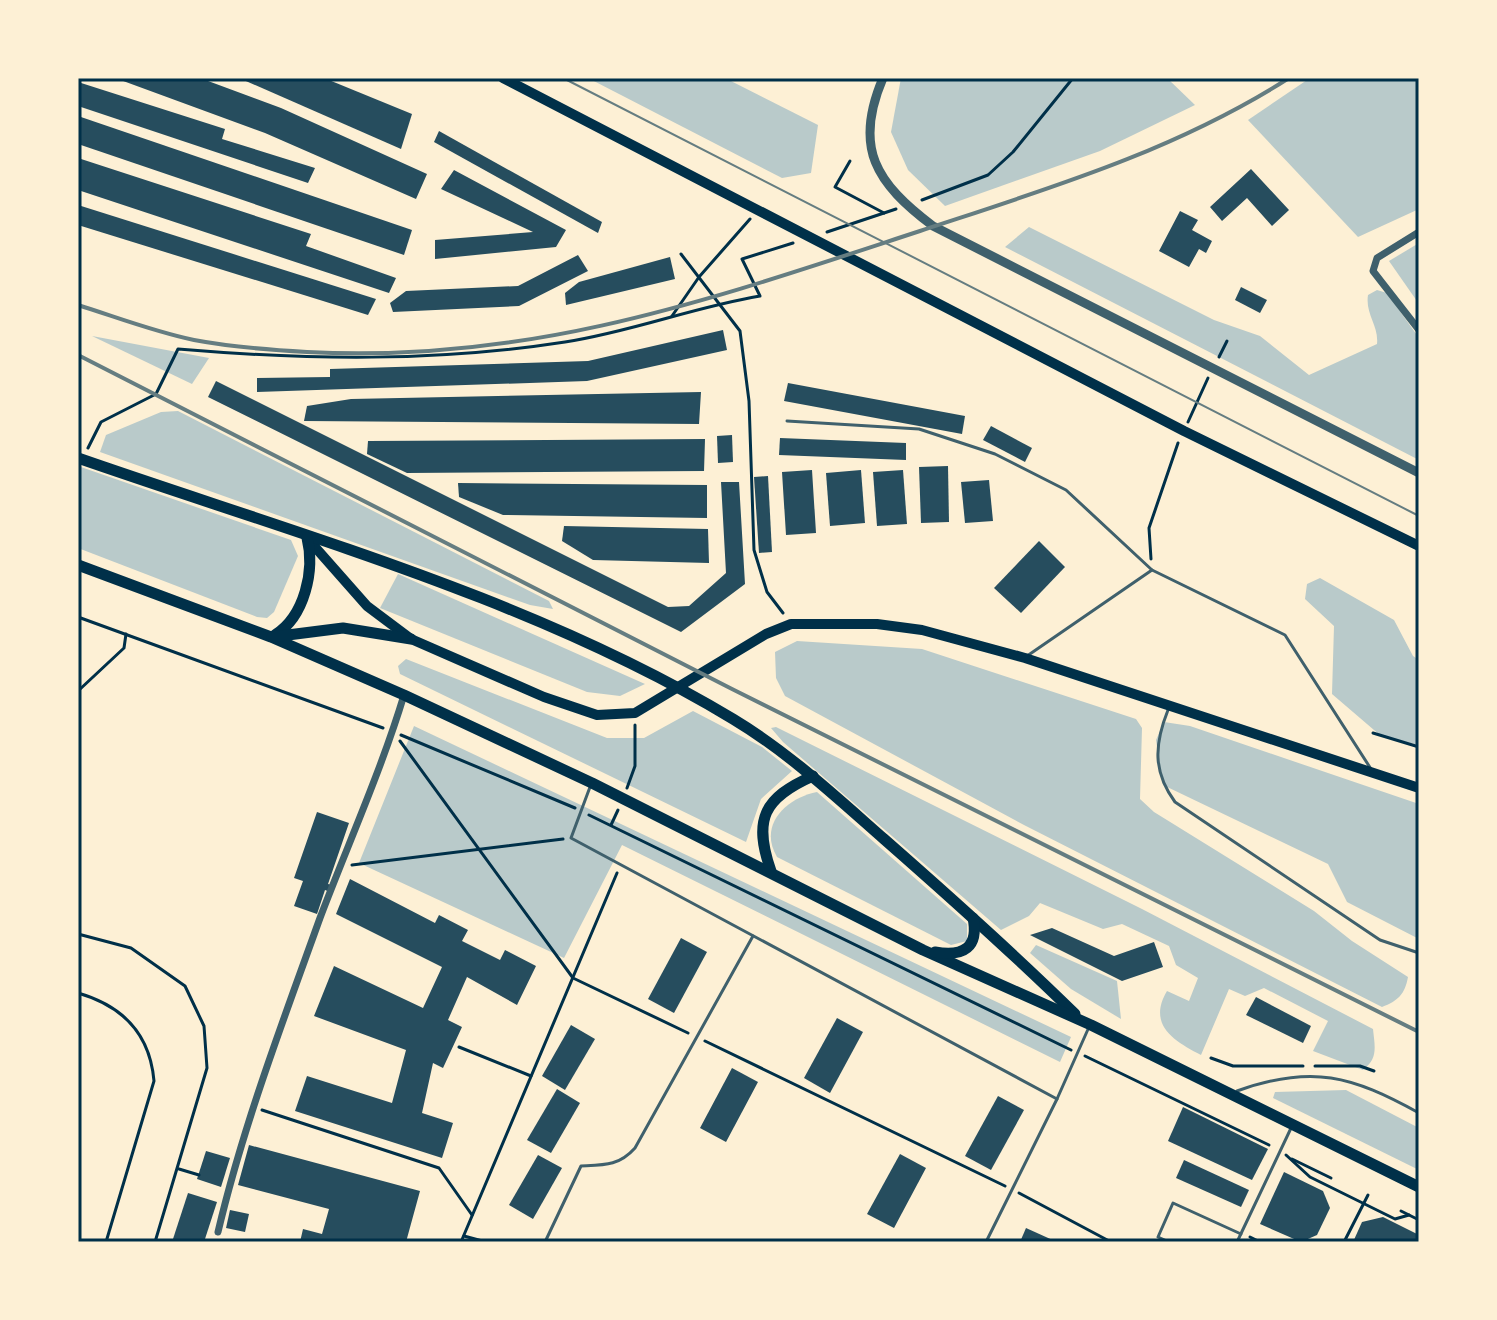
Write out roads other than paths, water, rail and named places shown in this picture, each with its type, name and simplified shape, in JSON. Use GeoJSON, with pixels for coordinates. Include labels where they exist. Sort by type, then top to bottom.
{"type":"FeatureCollection","features":[{"type":"Feature","properties":{"kind":"main road"},"geometry":{"type":"LineString","coordinates":[[503,78],[1184,431],[1419,546]]}},
{"type":"Feature","properties":{"kind":"main road"},"geometry":{"type":"LineString","coordinates":[[80,459],[491,602],[593,645],[732,718],[813,776],[1086,1022]]}},
{"type":"Feature","properties":{"kind":"main road"},"geometry":{"type":"LineString","coordinates":[[271,637],[286,628],[301,601],[311,568],[307,538]]}},
{"type":"Feature","properties":{"kind":"main road"},"geometry":{"type":"LineString","coordinates":[[307,538],[367,606],[411,639],[572,708],[597,715],[635,713],[766,634],[791,624],[845,622],[898,626],[1025,658],[1419,788]]}},
{"type":"Feature","properties":{"kind":"main road"},"geometry":{"type":"LineString","coordinates":[[78,565],[271,637],[404,695],[592,783],[923,950],[1086,1022],[1419,1187]]}},
{"type":"Feature","properties":{"kind":"main road"},"geometry":{"type":"LineString","coordinates":[[271,637],[343,628],[411,639]]}},
{"type":"Feature","properties":{"kind":"main road"},"geometry":{"type":"LineString","coordinates":[[771,871],[762,839],[768,808],[776,797],[813,776]]}},
{"type":"Feature","properties":{"kind":"main road"},"geometry":{"type":"LineString","coordinates":[[923,950],[959,954],[967,950],[975,937],[973,918]]}},
{"type":"Feature","properties":{"kind":"street"},"geometry":{"type":"LineString","coordinates":[[883,78],[873,105],[869,141],[880,176],[901,200],[952,238],[1419,473]]}},
{"type":"Feature","properties":{"kind":"street"},"geometry":{"type":"LineString","coordinates":[[1419,232],[1377,258],[1373,271],[1419,330]]}},
{"type":"Feature","properties":{"kind":"street"},"geometry":{"type":"LineString","coordinates":[[218,1232],[232,1173],[404,695]]}},
{"type":"Feature","properties":{"kind":"lane"},"geometry":{"type":"LineString","coordinates":[[787,421],[919,429],[995,454],[1066,490],[1152,570],[1285,635],[1374,773]]}},
{"type":"Feature","properties":{"kind":"lane"},"geometry":{"type":"LineString","coordinates":[[1025,658],[1152,570]]}},
{"type":"Feature","properties":{"kind":"lane"},"geometry":{"type":"LineString","coordinates":[[1170,707],[1156,740],[1159,777],[1175,802],[1380,940],[1419,953]]}},
{"type":"Feature","properties":{"kind":"lane"},"geometry":{"type":"LineString","coordinates":[[592,783],[571,838],[1057,1099]]}},
{"type":"Feature","properties":{"kind":"lane"},"geometry":{"type":"LineString","coordinates":[[545,1242],[581,1166],[624,1160],[635,1148],[753,936]]}},
{"type":"Feature","properties":{"kind":"lane"},"geometry":{"type":"LineString","coordinates":[[986,1242],[1078,1053],[1086,1022]]}},
{"type":"Feature","properties":{"kind":"lane"},"geometry":{"type":"LineString","coordinates":[[1230,1094],[1262,1082],[1332,1076],[1384,1094],[1419,1113]]}},
{"type":"Feature","properties":{"kind":"lane"},"geometry":{"type":"LineString","coordinates":[[1237,1242],[1292,1125]]}},
{"type":"Feature","properties":{"kind":"lane"},"geometry":{"type":"LineString","coordinates":[[1169,1242],[1158,1237],[1173,1203],[1241,1234]]}},
{"type":"Feature","properties":{"kind":"tram line"},"geometry":{"type":"LineString","coordinates":[[563,78],[1419,516]]}},
{"type":"Feature","properties":{"kind":"railway"},"geometry":{"type":"LineString","coordinates":[[78,305],[194,340],[307,352],[389,353],[468,348],[545,337],[620,322],[694,302],[1063,183],[1201,127],[1289,78]]}},
{"type":"Feature","properties":{"kind":"railway"},"geometry":{"type":"LineString","coordinates":[[78,355],[732,689],[1419,1032]]}}]}
